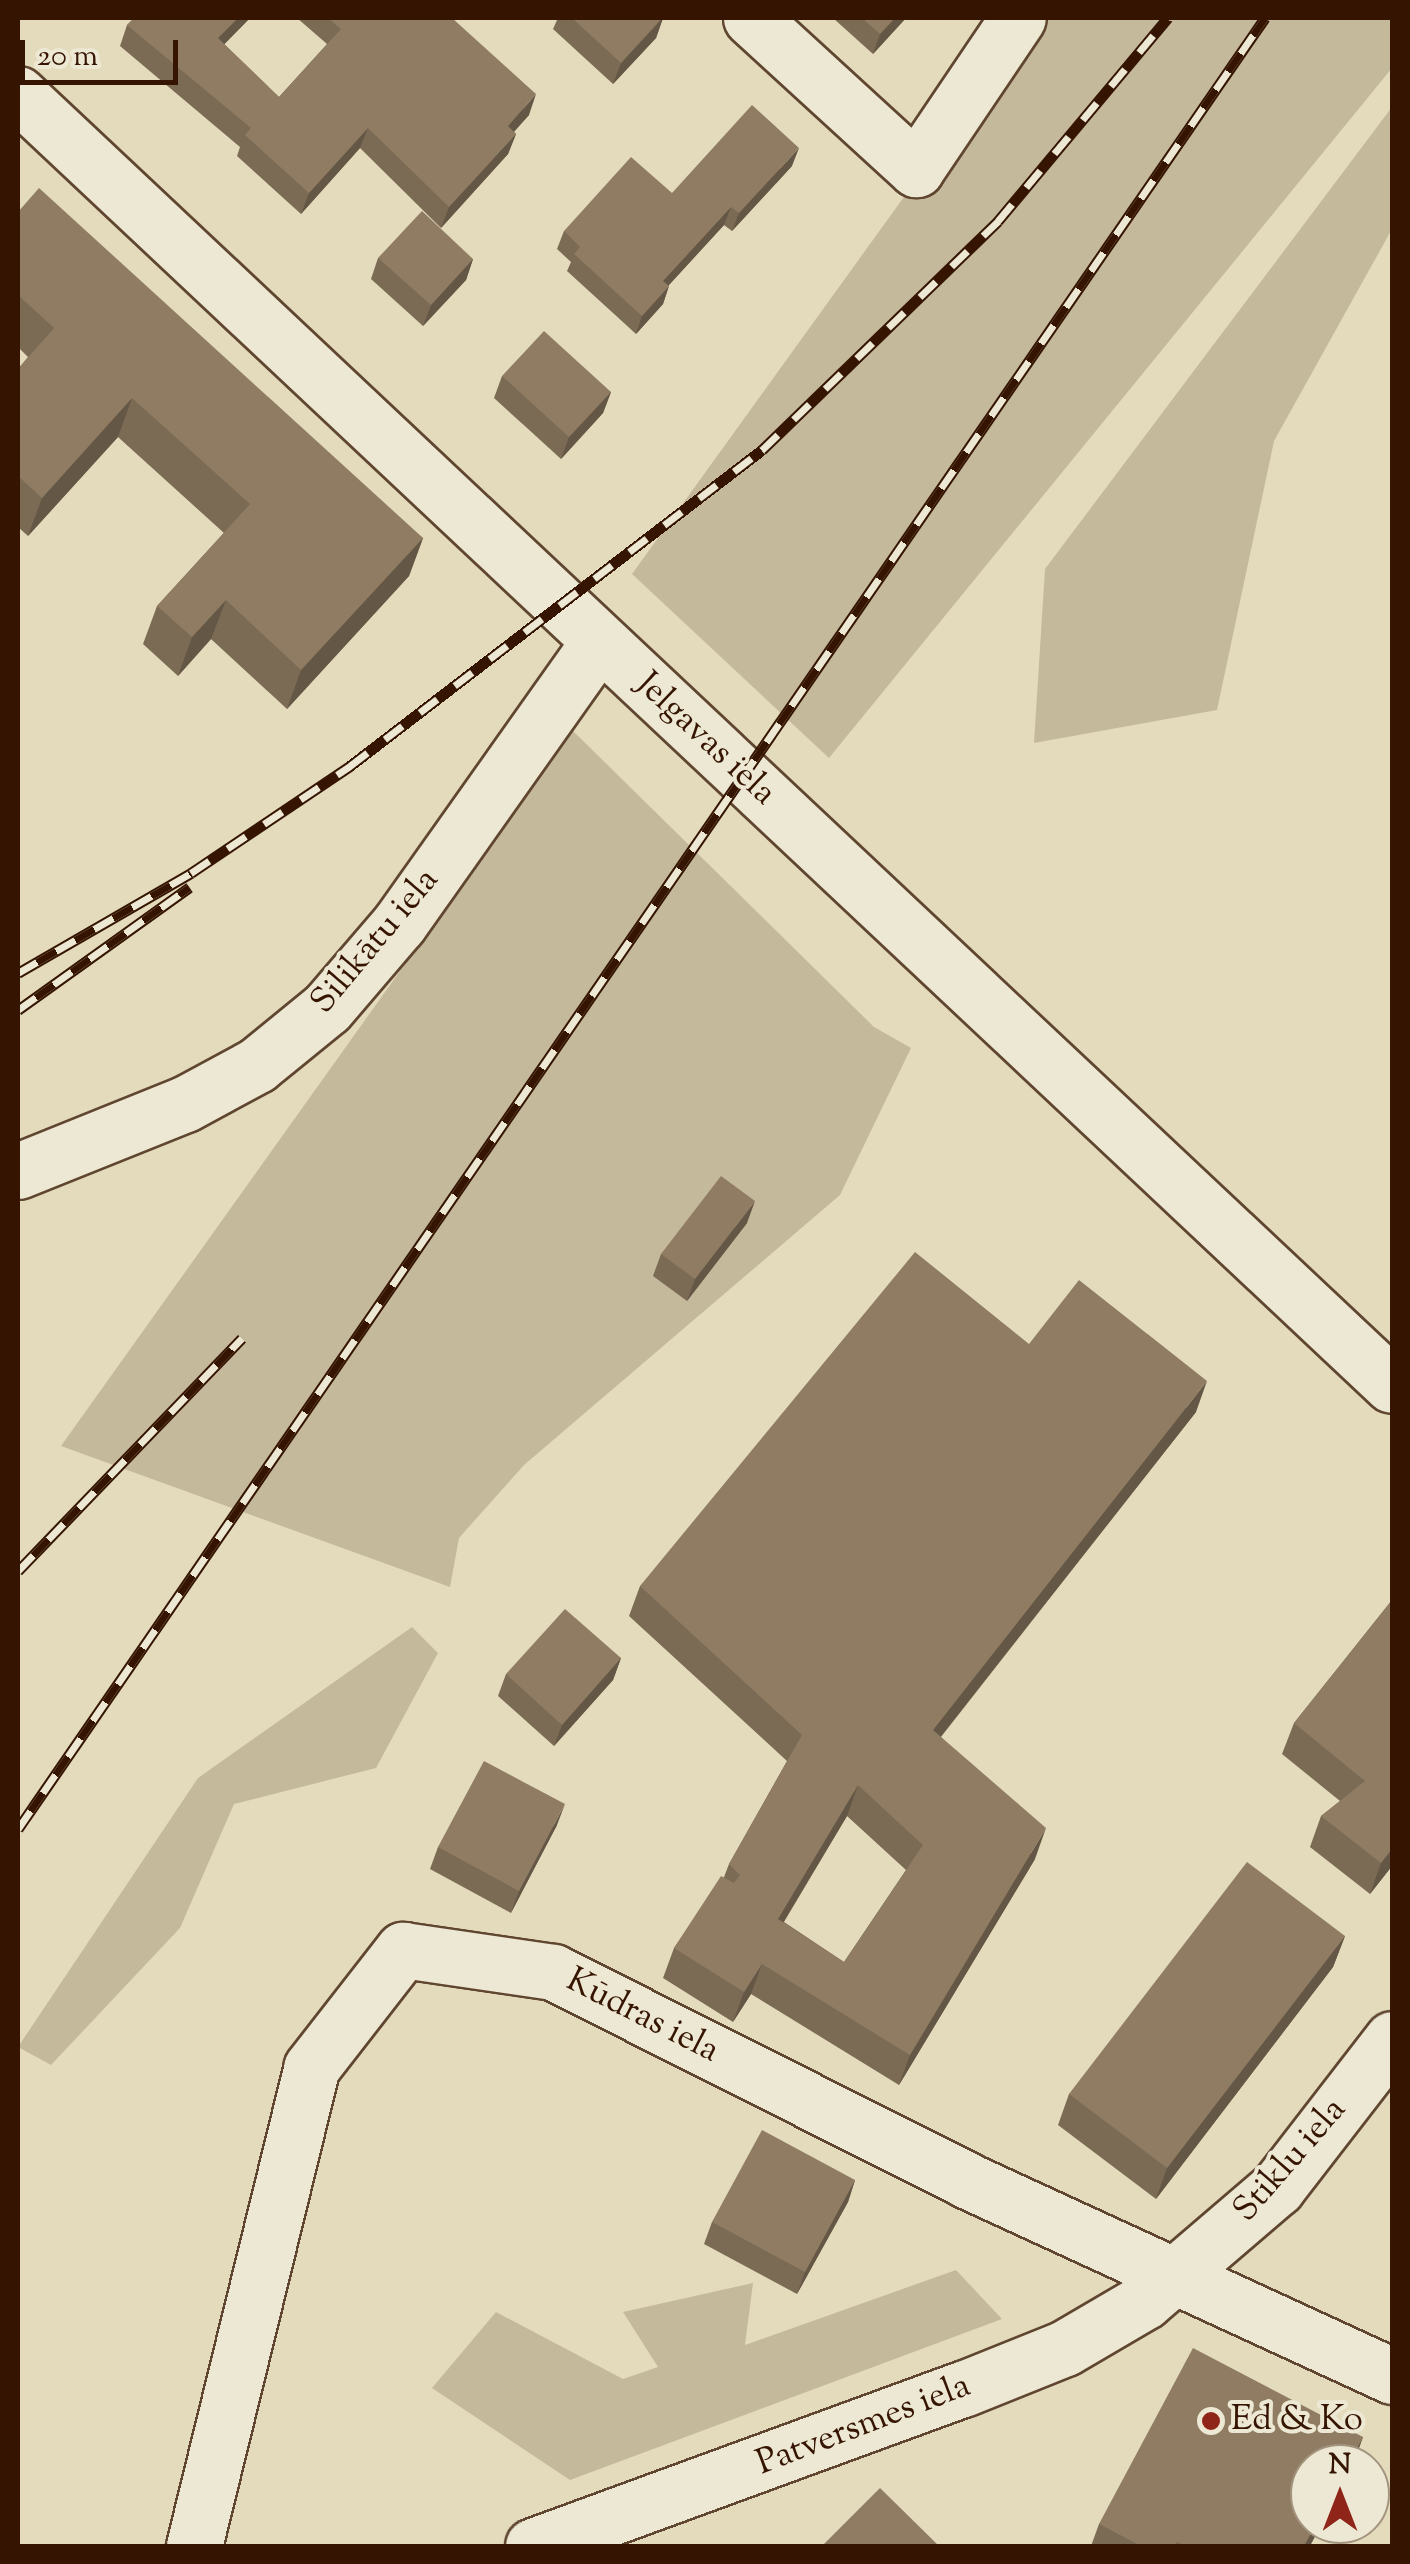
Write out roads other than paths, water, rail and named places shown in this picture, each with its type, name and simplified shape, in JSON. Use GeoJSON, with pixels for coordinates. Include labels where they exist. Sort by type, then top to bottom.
{"type":"FeatureCollection","features":[{"type":"Feature","properties":{"kind":"street"},"geometry":{"type":"LineString","coordinates":[[751,18],[916,169],[1018,18]]}},
{"type":"Feature","properties":{"kind":"street","name":"Jelgavas iela"},"geometry":{"type":"LineString","coordinates":[[18,94],[1392,1385]]}},
{"type":"Feature","properties":{"kind":"street","name":"Silikātu iela"},"geometry":{"type":"LineString","coordinates":[[18,1171],[185,1104],[258,1065],[327,1008],[400,924],[599,642]]}},
{"type":"Feature","properties":{"kind":"street","name":"Kūdras iela"},"geometry":{"type":"LineString","coordinates":[[194,2546],[311,2068],[403,1950],[553,1972],[966,2180],[1180,2275],[1392,2376]]}},
{"type":"Feature","properties":{"kind":"street","name":"Stiklu iela"},"geometry":{"type":"LineString","coordinates":[[1180,2275],[1277,2188],[1392,2039]]}},
{"type":"Feature","properties":{"kind":"street","name":"Patversmes iela"},"geometry":{"type":"LineString","coordinates":[[533,2546],[1064,2348],[1180,2275]]}},
{"type":"Feature","properties":{"kind":"railway"},"geometry":{"type":"LineString","coordinates":[[18,973],[191,873],[350,766],[762,450],[998,221],[1168,18]]}},
{"type":"Feature","properties":{"kind":"railway"},"geometry":{"type":"LineString","coordinates":[[18,1829],[1265,18]]}},
{"type":"Feature","properties":{"kind":"railway"},"geometry":{"type":"LineString","coordinates":[[18,1010],[190,887]]}},
{"type":"Feature","properties":{"kind":"railway"},"geometry":{"type":"LineString","coordinates":[[18,1571],[242,1338]]}},
{"type":"Feature","properties":{"kind":"place","name":"Ed & Ko"},"geometry":{"type":"Point","coordinates":[1211,2421]}}]}
